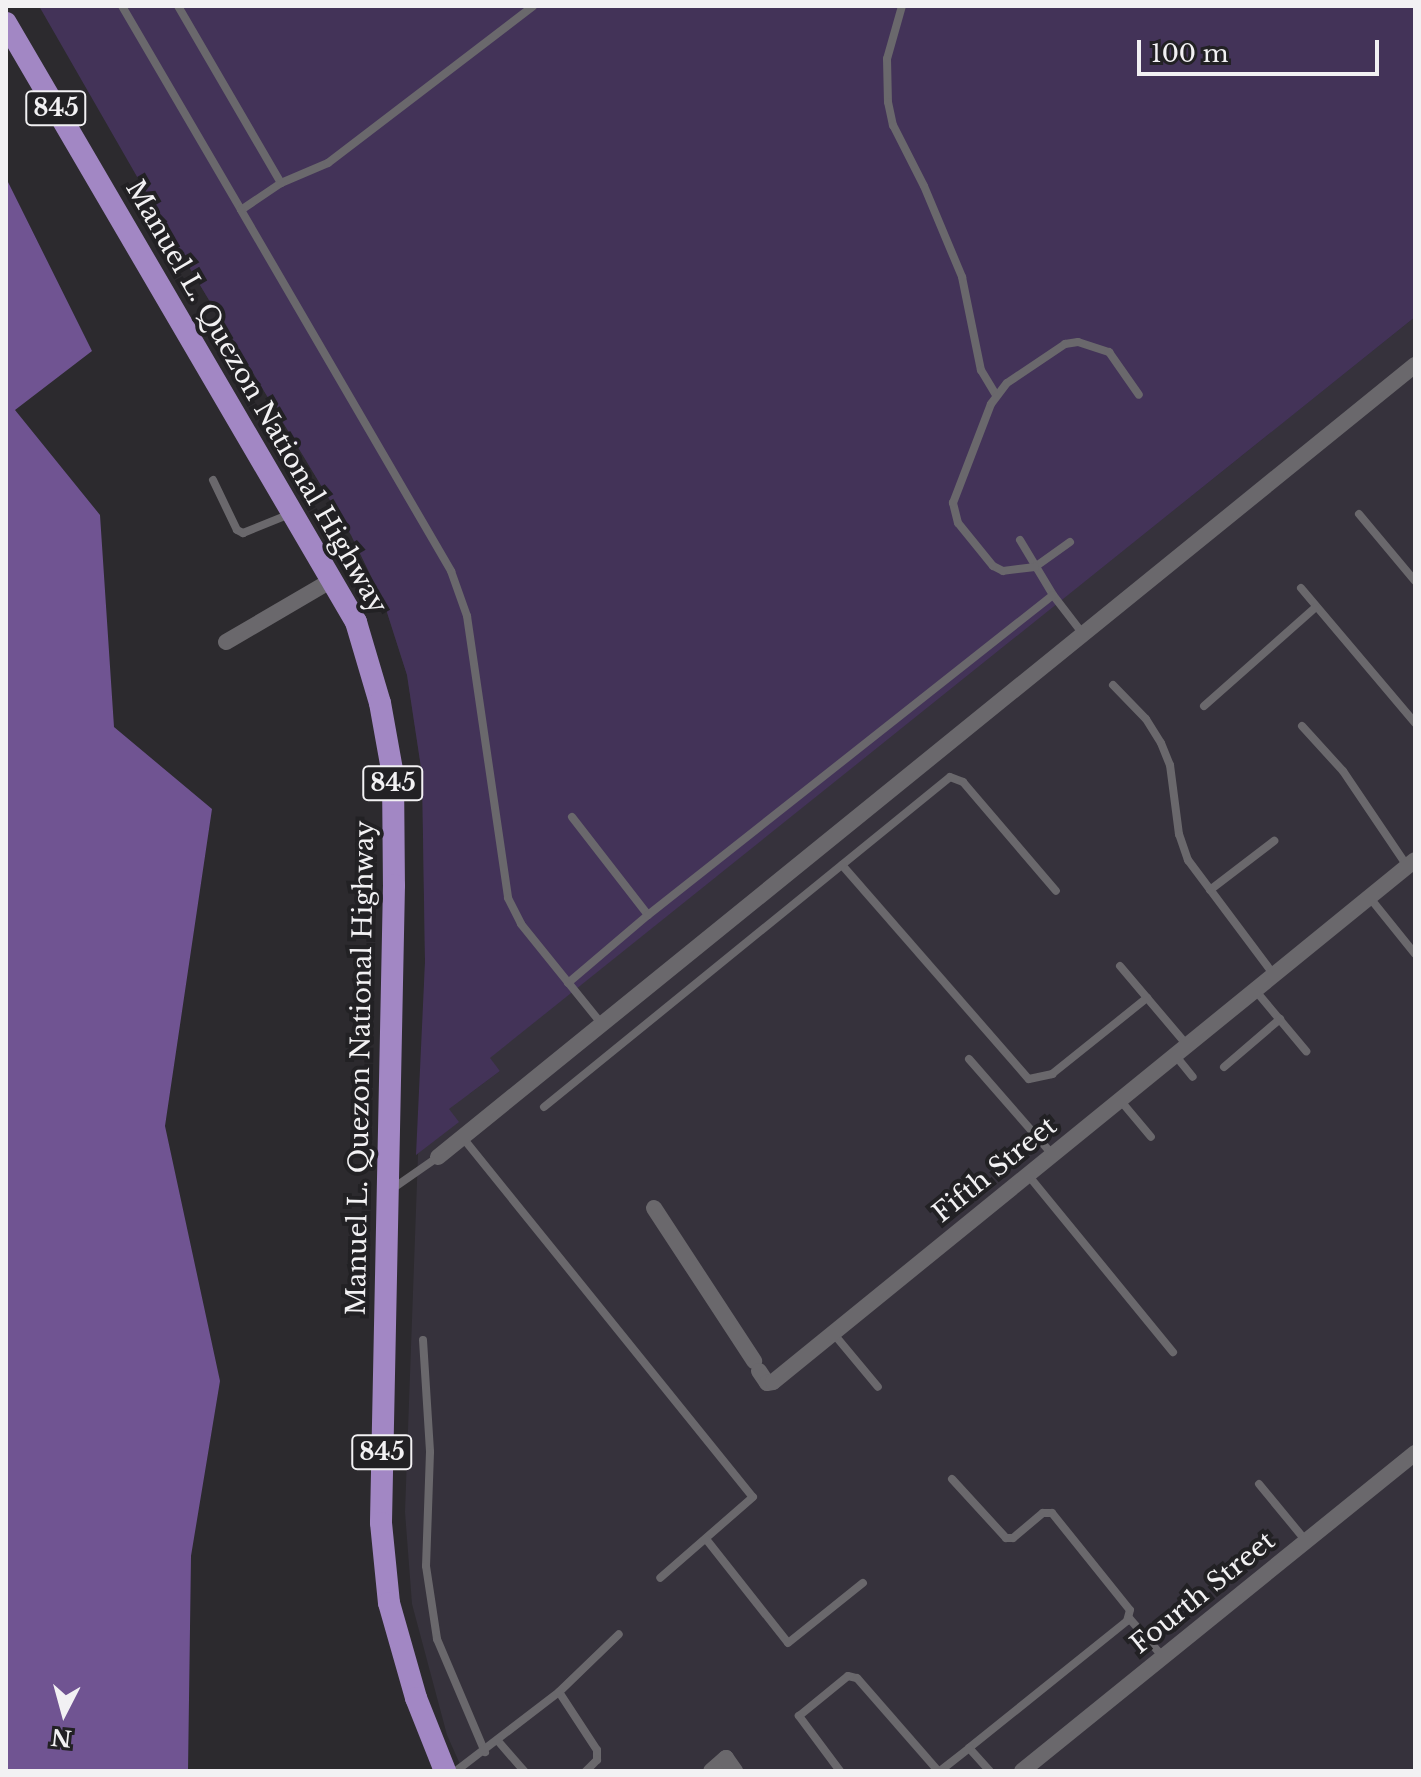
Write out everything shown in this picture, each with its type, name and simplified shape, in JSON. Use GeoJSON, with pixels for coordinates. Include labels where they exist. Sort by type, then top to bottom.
{"type":"FeatureCollection","features":[{"type":"Feature","properties":{"kind":"main road","name":"Manuel L. Quezon National Highway"},"geometry":{"type":"LineString","coordinates":[[6,23],[356,622],[380,703],[393,775],[382,1536],[389,1603],[416,1698],[445,1771]]}},
{"type":"Feature","properties":{"kind":"street"},"geometry":{"type":"LineString","coordinates":[[438,1157],[1415,365]]}},
{"type":"Feature","properties":{"kind":"street"},"geometry":{"type":"LineString","coordinates":[[226,642],[332,580]]}},
{"type":"Feature","properties":{"kind":"street","name":"Fifth Street"},"geometry":{"type":"LineString","coordinates":[[654,1208],[767,1383],[771,1383],[1411,863]]}},
{"type":"Feature","properties":{"kind":"street","name":"Fourth Street"},"geometry":{"type":"LineString","coordinates":[[1022,1771],[1415,1453]]}},
{"type":"Feature","properties":{"kind":"street"},"geometry":{"type":"LineString","coordinates":[[711,1771],[726,1758],[735,1771]]}},
{"type":"Feature","properties":{"kind":"lane"},"geometry":{"type":"LineString","coordinates":[[122,6],[451,571],[467,616],[508,898],[521,924],[601,1023]]}},
{"type":"Feature","properties":{"kind":"lane"},"geometry":{"type":"LineString","coordinates":[[178,6],[281,183]]}},
{"type":"Feature","properties":{"kind":"lane"},"geometry":{"type":"LineString","coordinates":[[241,210],[281,183],[328,163],[533,6]]}},
{"type":"Feature","properties":{"kind":"lane"},"geometry":{"type":"LineString","coordinates":[[902,6],[891,34],[887,59],[888,102],[893,125],[924,186],[962,277],[981,370],[996,395]]}},
{"type":"Feature","properties":{"kind":"lane"},"geometry":{"type":"LineString","coordinates":[[1070,542],[1035,567],[1011,572],[993,566],[953,513],[958,490],[996,395],[1007,383],[1065,344],[1078,342],[1109,352],[1139,395]]}},
{"type":"Feature","properties":{"kind":"lane"},"geometry":{"type":"LineString","coordinates":[[213,480],[237,530],[243,533],[294,512]]}},
{"type":"Feature","properties":{"kind":"lane"},"geometry":{"type":"LineString","coordinates":[[1359,514],[1415,581]]}},
{"type":"Feature","properties":{"kind":"lane"},"geometry":{"type":"LineString","coordinates":[[1020,540],[1053,595],[1083,634]]}},
{"type":"Feature","properties":{"kind":"lane"},"geometry":{"type":"LineString","coordinates":[[1301,588],[1415,723]]}},
{"type":"Feature","properties":{"kind":"lane"},"geometry":{"type":"LineString","coordinates":[[568,983],[648,915],[1053,595]]}},
{"type":"Feature","properties":{"kind":"lane"},"geometry":{"type":"LineString","coordinates":[[1204,706],[1316,607]]}},
{"type":"Feature","properties":{"kind":"lane"},"geometry":{"type":"LineString","coordinates":[[1113,685],[1146,719],[1161,743],[1170,765],[1179,834],[1188,860],[1274,975]]}},
{"type":"Feature","properties":{"kind":"lane"},"geometry":{"type":"LineString","coordinates":[[1302,726],[1343,771],[1411,863]]}},
{"type":"Feature","properties":{"kind":"lane"},"geometry":{"type":"LineString","coordinates":[[544,1107],[946,780],[955,777],[963,782],[1056,891]]}},
{"type":"Feature","properties":{"kind":"lane"},"geometry":{"type":"LineString","coordinates":[[572,817],[648,915]]}},
{"type":"Feature","properties":{"kind":"lane"},"geometry":{"type":"LineString","coordinates":[[1210,890],[1274,841]]}},
{"type":"Feature","properties":{"kind":"lane"},"geometry":{"type":"LineString","coordinates":[[842,865],[1029,1079],[1052,1074],[1147,998]]}},
{"type":"Feature","properties":{"kind":"lane"},"geometry":{"type":"LineString","coordinates":[[1369,897],[1415,954]]}},
{"type":"Feature","properties":{"kind":"lane"},"geometry":{"type":"LineString","coordinates":[[1120,966],[1147,998],[1181,1050],[1193,1077]]}},
{"type":"Feature","properties":{"kind":"lane"},"geometry":{"type":"LineString","coordinates":[[1255,990],[1306,1051]]}},
{"type":"Feature","properties":{"kind":"lane"},"geometry":{"type":"LineString","coordinates":[[1224,1067],[1280,1019]]}},
{"type":"Feature","properties":{"kind":"lane"},"geometry":{"type":"LineString","coordinates":[[969,1059],[1052,1154]]}},
{"type":"Feature","properties":{"kind":"lane"},"geometry":{"type":"LineString","coordinates":[[1120,1100],[1151,1137]]}},
{"type":"Feature","properties":{"kind":"lane"},"geometry":{"type":"LineString","coordinates":[[463,1138],[747,1487],[752,1501],[660,1578]]}},
{"type":"Feature","properties":{"kind":"lane"},"geometry":{"type":"LineString","coordinates":[[388,1192],[438,1157]]}},
{"type":"Feature","properties":{"kind":"lane"},"geometry":{"type":"LineString","coordinates":[[1028,1174],[1173,1352]]}},
{"type":"Feature","properties":{"kind":"lane"},"geometry":{"type":"LineString","coordinates":[[833,1333],[878,1387]]}},
{"type":"Feature","properties":{"kind":"lane"},"geometry":{"type":"LineString","coordinates":[[423,1340],[430,1452],[426,1566],[437,1639],[485,1752]]}},
{"type":"Feature","properties":{"kind":"lane"},"geometry":{"type":"LineString","coordinates":[[840,1771],[799,1716],[848,1676],[857,1678],[939,1771],[1129,1618],[1130,1610],[1052,1513],[1043,1513],[1013,1538],[1006,1538],[952,1479]]}},
{"type":"Feature","properties":{"kind":"lane"},"geometry":{"type":"LineString","coordinates":[[1259,1484],[1306,1541]]}},
{"type":"Feature","properties":{"kind":"lane"},"geometry":{"type":"LineString","coordinates":[[706,1539],[788,1643],[863,1583]]}},
{"type":"Feature","properties":{"kind":"lane"},"geometry":{"type":"LineString","coordinates":[[1129,1618],[1163,1657]]}},
{"type":"Feature","properties":{"kind":"lane"},"geometry":{"type":"LineString","coordinates":[[456,1771],[485,1752],[559,1692],[619,1634]]}},
{"type":"Feature","properties":{"kind":"lane"},"geometry":{"type":"LineString","coordinates":[[559,1692],[597,1750],[597,1760],[586,1771]]}},
{"type":"Feature","properties":{"kind":"lane"},"geometry":{"type":"LineString","coordinates":[[498,1741],[524,1771]]}},
{"type":"Feature","properties":{"kind":"lane"},"geometry":{"type":"LineString","coordinates":[[969,1748],[990,1771]]}},
{"type":"Feature","properties":{"kind":"shaded area"},"geometry":{"type":"Polygon","coordinates":[[[39,6],[1415,6],[1415,317],[490,1058],[500,1071],[449,1109],[459,1122],[416,1155],[425,962],[422,774],[407,675],[384,603],[351,535],[186,262],[39,6]]]}},
{"type":"Feature","properties":{"kind":"shaded area"},"geometry":{"type":"Polygon","coordinates":[[[1415,6],[448,1064],[469,1094],[500,1071],[489,1058],[1415,317],[1415,1771],[742,1771],[729,1753],[703,1771],[463,1771],[447,1735],[412,1604],[405,1512],[425,962],[422,774],[407,675],[384,603],[351,535],[186,262],[1415,6]]]}},
{"type":"Feature","properties":{"kind":"shaded area"},"geometry":{"type":"Polygon","coordinates":[[[6,178],[92,351],[15,410],[100,515],[114,727],[212,809],[165,1126],[220,1381],[191,1556],[188,1771],[6,1771],[6,178]]]}}]}
